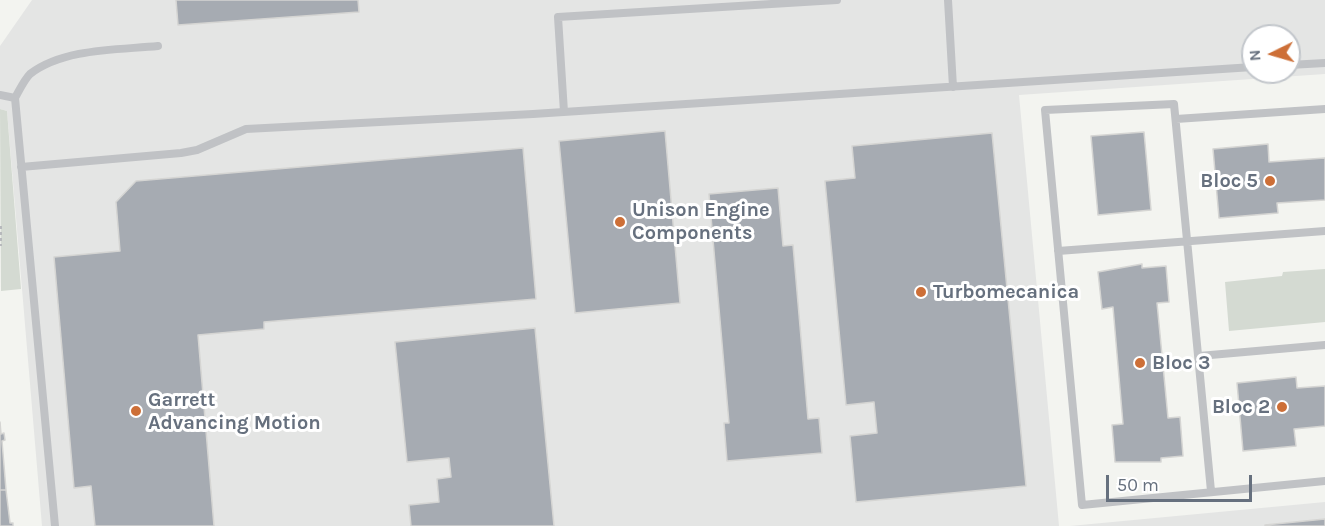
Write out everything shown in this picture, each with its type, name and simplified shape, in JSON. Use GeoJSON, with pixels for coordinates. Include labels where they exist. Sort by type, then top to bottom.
{"type":"FeatureCollection","features":[{"type":"Feature","properties":{"kind":"lane"},"geometry":{"type":"LineString","coordinates":[[564,112],[558,17],[837,0]]}},
{"type":"Feature","properties":{"kind":"lane"},"geometry":{"type":"LineString","coordinates":[[948,0],[953,87]]}},
{"type":"Feature","properties":{"kind":"lane"},"geometry":{"type":"LineString","coordinates":[[56,526],[15,98],[29,75],[58,62],[90,53],[158,46]]}},
{"type":"Feature","properties":{"kind":"lane"},"geometry":{"type":"LineString","coordinates":[[1301,64],[1325,63]]}},
{"type":"Feature","properties":{"kind":"lane"},"geometry":{"type":"LineString","coordinates":[[21,167],[181,153],[197,150],[246,129],[564,112],[1241,69]]}},
{"type":"Feature","properties":{"kind":"lane"},"geometry":{"type":"LineString","coordinates":[[0,95],[15,98]]}},
{"type":"Feature","properties":{"kind":"lane"},"geometry":{"type":"LineString","coordinates":[[1211,491],[1176,107],[1171,102],[1045,110],[1082,505],[1325,481]]}},
{"type":"Feature","properties":{"kind":"lane"},"geometry":{"type":"LineString","coordinates":[[1176,119],[1325,109]]}},
{"type":"Feature","properties":{"kind":"lane"},"geometry":{"type":"LineString","coordinates":[[1058,251],[1325,231]]}},
{"type":"Feature","properties":{"kind":"lane"},"geometry":{"type":"LineString","coordinates":[[1199,356],[1325,345]]}},
{"type":"Feature","properties":{"kind":"path"},"geometry":{"type":"LineString","coordinates":[[0,226],[0,246]]}},
{"type":"Feature","properties":{"kind":"shaded area"},"geometry":{"type":"Polygon","coordinates":[[[32,0],[1325,0],[1325,74],[1301,76],[1301,24],[1241,24],[1241,80],[1019,95],[1059,526],[42,526],[7,111],[0,109],[0,46],[32,0]]]}},
{"type":"Feature","properties":{"kind":"shaded area"},"geometry":{"type":"Polygon","coordinates":[[[0,109],[7,111],[21,289],[1,291],[0,109]]]}},
{"type":"Feature","properties":{"kind":"shaded area"},"geometry":{"type":"Polygon","coordinates":[[[1325,269],[1325,322],[1229,331],[1225,282],[1282,276],[1283,272],[1325,269]]]}},
{"type":"Feature","properties":{"kind":"shaded area"},"geometry":{"type":"Polygon","coordinates":[[[1325,502],[1325,526],[1070,526],[1325,502]]]}},
{"type":"Feature","properties":{"kind":"building"},"geometry":{"type":"Polygon","coordinates":[[[176,0],[358,0],[359,12],[178,25],[176,0]]]}},
{"type":"Feature","properties":{"kind":"building","name":"Unison Engine Components"},"geometry":{"type":"Polygon","coordinates":[[[665,131],[680,303],[575,313],[559,141],[665,131]]]}},
{"type":"Feature","properties":{"kind":"building"},"geometry":{"type":"Polygon","coordinates":[[[1144,132],[1151,210],[1098,215],[1091,136],[1144,132]]]}},
{"type":"Feature","properties":{"kind":"building","name":"Turbomecanica"},"geometry":{"type":"Polygon","coordinates":[[[992,133],[1026,486],[856,502],[850,436],[877,433],[874,402],[846,405],[825,181],[855,178],[852,146],[992,133]]]}},
{"type":"Feature","properties":{"kind":"building","name":"Bloc 5"},"geometry":{"type":"Polygon","coordinates":[[[1268,144],[1269,162],[1325,158],[1325,200],[1277,203],[1278,213],[1219,218],[1213,149],[1268,144]]]}},
{"type":"Feature","properties":{"kind":"building","name":"Garrett Advancing Motion"},"geometry":{"type":"Polygon","coordinates":[[[523,148],[536,299],[264,322],[264,329],[198,335],[214,526],[95,526],[91,486],[74,488],[54,257],[120,251],[116,202],[136,181],[523,148]]]}},
{"type":"Feature","properties":{"kind":"building"},"geometry":{"type":"Polygon","coordinates":[[[778,188],[783,246],[793,245],[808,419],[819,418],[822,453],[727,461],[724,423],[729,423],[709,194],[778,188]]]}},
{"type":"Feature","properties":{"kind":"building","name":"Bloc 3"},"geometry":{"type":"Polygon","coordinates":[[[1142,264],[1142,268],[1166,266],[1169,302],[1157,303],[1168,418],[1180,417],[1183,456],[1161,458],[1161,462],[1115,462],[1112,425],[1123,424],[1113,307],[1102,309],[1098,272],[1142,264]]]}},
{"type":"Feature","properties":{"kind":"building"},"geometry":{"type":"Polygon","coordinates":[[[535,328],[554,526],[411,526],[409,505],[439,502],[437,479],[451,477],[449,458],[407,462],[395,342],[535,328]]]}},
{"type":"Feature","properties":{"kind":"building","name":"Bloc 2"},"geometry":{"type":"Polygon","coordinates":[[[1296,377],[1297,388],[1325,386],[1325,426],[1294,429],[1296,446],[1243,451],[1237,383],[1296,377]]]}},
{"type":"Feature","properties":{"kind":"building"},"geometry":{"type":"Polygon","coordinates":[[[0,422],[1,434],[4,433],[5,440],[2,441],[6,490],[0,490],[0,422]]]}},
{"type":"Feature","properties":{"kind":"building"},"geometry":{"type":"Polygon","coordinates":[[[0,490],[6,490],[10,523],[13,523],[13,526],[0,526],[0,490]]]}},
{"type":"Feature","properties":{"kind":"building"},"geometry":{"type":"Polygon","coordinates":[[[1325,519],[1325,526],[1265,526],[1265,525],[1325,519]]]}},
{"type":"Feature","properties":{"kind":"place","name":"Bloc 5"},"geometry":{"type":"Point","coordinates":[1270,181]}},
{"type":"Feature","properties":{"kind":"place","name":"Unison Engine Components"},"geometry":{"type":"Point","coordinates":[620,222]}},
{"type":"Feature","properties":{"kind":"place","name":"Turbomecanica"},"geometry":{"type":"Point","coordinates":[921,292]}},
{"type":"Feature","properties":{"kind":"place","name":"Bloc 3"},"geometry":{"type":"Point","coordinates":[1140,363]}},
{"type":"Feature","properties":{"kind":"place","name":"Bloc 2"},"geometry":{"type":"Point","coordinates":[1282,407]}},
{"type":"Feature","properties":{"kind":"place","name":"Garrett Advancing Motion"},"geometry":{"type":"Point","coordinates":[136,411]}}]}
